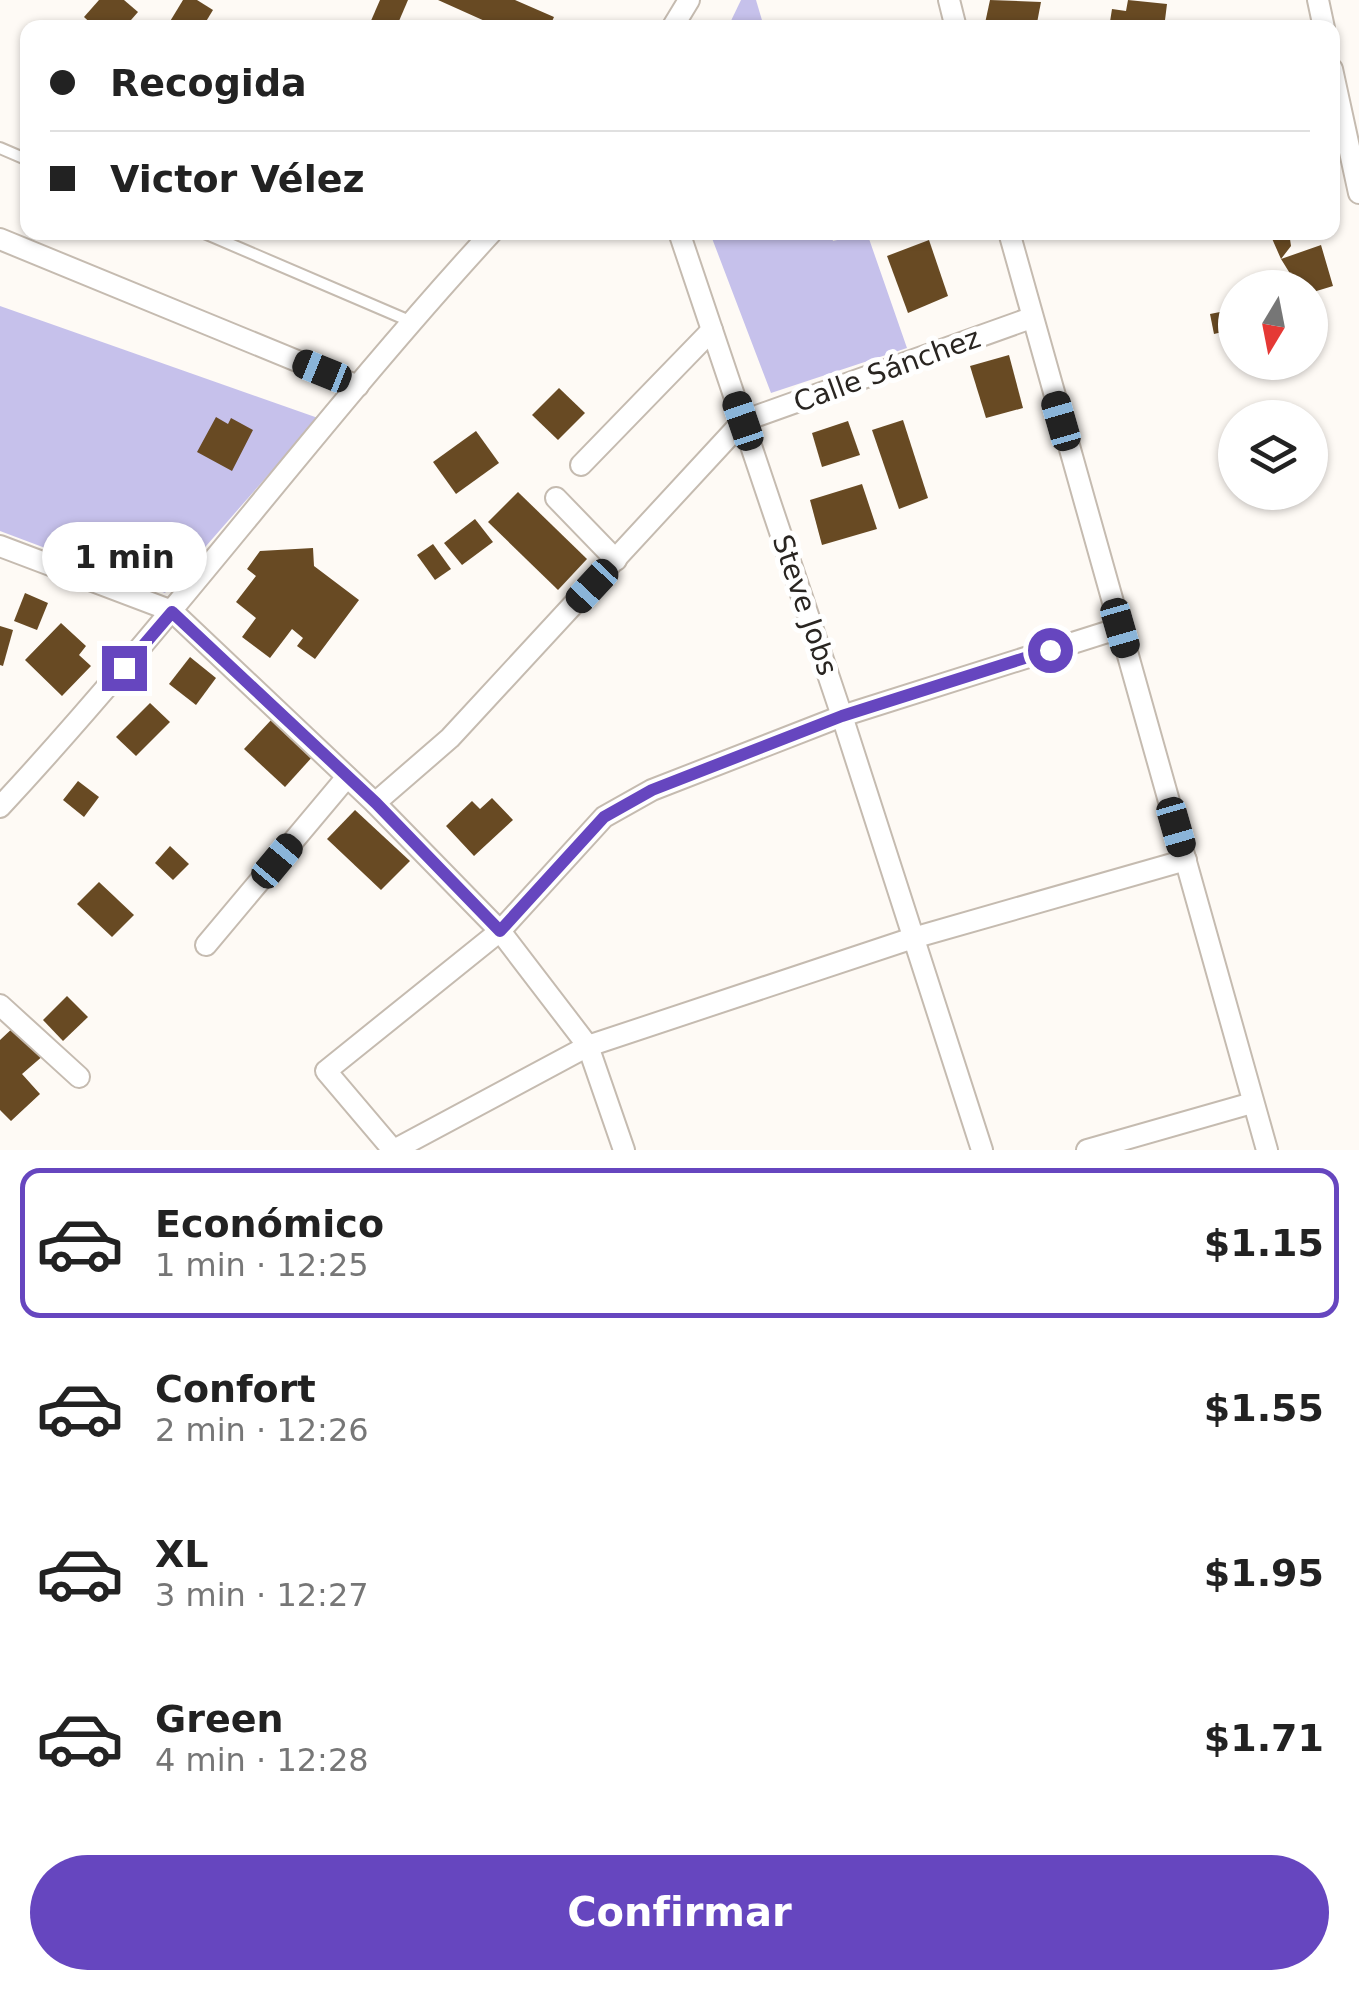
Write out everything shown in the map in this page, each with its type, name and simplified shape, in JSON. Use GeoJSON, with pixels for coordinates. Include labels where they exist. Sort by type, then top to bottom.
{"type":"FeatureCollection","features":[{"type":"Feature","properties":{"kind":"street"},"geometry":{"type":"LineString","coordinates":[[1340,106],[1359,193]]}},
{"type":"Feature","properties":{"kind":"street"},"geometry":{"type":"LineString","coordinates":[[0,240],[358,386]]}},
{"type":"Feature","properties":{"kind":"street"},"geometry":{"type":"LineString","coordinates":[[0,807],[172,612],[358,386],[485,240]]}},
{"type":"Feature","properties":{"kind":"street","name":"Steve Jobs"},"geometry":{"type":"LineString","coordinates":[[682,240],[842,716],[982,1150]]}},
{"type":"Feature","properties":{"kind":"street"},"geometry":{"type":"LineString","coordinates":[[1011,240],[1267,1150]]}},
{"type":"Feature","properties":{"kind":"street","name":"Calle Sánchez"},"geometry":{"type":"LineString","coordinates":[[743,421],[1031,318]]}},
{"type":"Feature","properties":{"kind":"street"},"geometry":{"type":"LineString","coordinates":[[581,465],[712,330]]}},
{"type":"Feature","properties":{"kind":"street"},"geometry":{"type":"LineString","coordinates":[[376,803],[450,738],[743,421]]}},
{"type":"Feature","properties":{"kind":"street"},"geometry":{"type":"LineString","coordinates":[[556,498],[616,560]]}},
{"type":"Feature","properties":{"kind":"street"},"geometry":{"type":"LineString","coordinates":[[0,546],[172,612],[376,803],[500,931],[588,1046],[624,1150]]}},
{"type":"Feature","properties":{"kind":"street"},"geometry":{"type":"LineString","coordinates":[[1120,628],[842,716],[652,790],[604,817],[500,931],[326,1071],[393,1150],[588,1046],[912,938],[1186,860]]}},
{"type":"Feature","properties":{"kind":"street"},"geometry":{"type":"LineString","coordinates":[[206,945],[347,777]]}},
{"type":"Feature","properties":{"kind":"street"},"geometry":{"type":"LineString","coordinates":[[0,1004],[80,1077]]}},
{"type":"Feature","properties":{"kind":"street"},"geometry":{"type":"LineString","coordinates":[[1087,1150],[1252,1103]]}},
{"type":"Feature","properties":{"kind":"lane"},"geometry":{"type":"LineString","coordinates":[[221,240],[412,322]]}},
{"type":"Feature","properties":{"kind":"shaded area"},"geometry":{"type":"Polygon","coordinates":[[[741,0],[756,0],[762,20],[731,20],[741,0]]]}},
{"type":"Feature","properties":{"kind":"shaded area"},"geometry":{"type":"Polygon","coordinates":[[[713,240],[869,240],[907,348],[771,393],[713,240]]]}},
{"type":"Feature","properties":{"kind":"shaded area"},"geometry":{"type":"Polygon","coordinates":[[[0,306],[318,418],[165,593],[0,531],[0,306]]]}},
{"type":"Feature","properties":{"kind":"building"},"geometry":{"type":"Polygon","coordinates":[[[99,0],[124,0],[138,12],[131,20],[84,17],[99,0]]]}},
{"type":"Feature","properties":{"kind":"building"},"geometry":{"type":"Polygon","coordinates":[[[183,0],[197,0],[213,10],[207,20],[171,20],[183,0]]]}},
{"type":"Feature","properties":{"kind":"building"},"geometry":{"type":"Polygon","coordinates":[[[380,0],[408,0],[399,20],[371,20],[380,0]]]}},
{"type":"Feature","properties":{"kind":"building"},"geometry":{"type":"Polygon","coordinates":[[[438,0],[515,0],[554,17],[553,20],[483,20],[438,0]]]}},
{"type":"Feature","properties":{"kind":"building"},"geometry":{"type":"Polygon","coordinates":[[[990,0],[1041,2],[1038,20],[986,20],[990,0]]]}},
{"type":"Feature","properties":{"kind":"building"},"geometry":{"type":"Polygon","coordinates":[[[1128,0],[1167,4],[1165,20],[1110,20],[1112,9],[1126,11],[1128,0]]]}},
{"type":"Feature","properties":{"kind":"building"},"geometry":{"type":"Polygon","coordinates":[[[929,240],[948,296],[908,313],[887,256],[929,240]]]}},
{"type":"Feature","properties":{"kind":"building"},"geometry":{"type":"Polygon","coordinates":[[[1273,240],[1290,240],[1291,246],[1281,259],[1273,240]]]}},
{"type":"Feature","properties":{"kind":"building"},"geometry":{"type":"Polygon","coordinates":[[[1321,245],[1333,286],[1328,288],[1328,270],[1288,270],[1281,259],[1321,245]]]}},
{"type":"Feature","properties":{"kind":"building"},"geometry":{"type":"Polygon","coordinates":[[[1218,312],[1218,333],[1214,334],[1210,314],[1218,312]]]}},
{"type":"Feature","properties":{"kind":"building"},"geometry":{"type":"Polygon","coordinates":[[[1009,355],[1023,408],[986,418],[970,366],[1009,355]]]}},
{"type":"Feature","properties":{"kind":"building"},"geometry":{"type":"Polygon","coordinates":[[[559,388],[585,413],[558,440],[532,415],[559,388]]]}},
{"type":"Feature","properties":{"kind":"building"},"geometry":{"type":"Polygon","coordinates":[[[216,417],[228,424],[231,418],[253,430],[232,471],[197,452],[216,417]]]}},
{"type":"Feature","properties":{"kind":"building"},"geometry":{"type":"Polygon","coordinates":[[[903,420],[928,498],[899,509],[872,430],[903,420]]]}},
{"type":"Feature","properties":{"kind":"building"},"geometry":{"type":"Polygon","coordinates":[[[848,421],[860,455],[822,467],[812,433],[848,421]]]}},
{"type":"Feature","properties":{"kind":"building"},"geometry":{"type":"Polygon","coordinates":[[[476,431],[499,463],[456,494],[433,462],[476,431]]]}},
{"type":"Feature","properties":{"kind":"building"},"geometry":{"type":"Polygon","coordinates":[[[862,484],[877,529],[822,545],[810,500],[862,484]]]}},
{"type":"Feature","properties":{"kind":"building"},"geometry":{"type":"Polygon","coordinates":[[[518,492],[587,559],[558,590],[488,522],[518,492]]]}},
{"type":"Feature","properties":{"kind":"building"},"geometry":{"type":"Polygon","coordinates":[[[475,519],[493,542],[462,565],[444,543],[475,519]]]}},
{"type":"Feature","properties":{"kind":"building"},"geometry":{"type":"Polygon","coordinates":[[[433,544],[451,569],[435,580],[417,555],[433,544]]]}},
{"type":"Feature","properties":{"kind":"building"},"geometry":{"type":"Polygon","coordinates":[[[313,548],[314,566],[359,600],[315,659],[297,646],[303,638],[292,629],[270,658],[242,637],[256,618],[236,602],[256,576],[247,569],[260,551],[313,548]]]}},
{"type":"Feature","properties":{"kind":"building"},"geometry":{"type":"Polygon","coordinates":[[[25,593],[48,603],[37,630],[14,621],[25,593]]]}},
{"type":"Feature","properties":{"kind":"building"},"geometry":{"type":"Polygon","coordinates":[[[61,623],[86,646],[79,655],[91,666],[62,696],[25,660],[61,623]]]}},
{"type":"Feature","properties":{"kind":"building"},"geometry":{"type":"Polygon","coordinates":[[[0,626],[13,630],[3,666],[0,665],[0,626]]]}},
{"type":"Feature","properties":{"kind":"building"},"geometry":{"type":"Polygon","coordinates":[[[190,657],[216,678],[196,705],[169,684],[190,657]]]}},
{"type":"Feature","properties":{"kind":"building"},"geometry":{"type":"Polygon","coordinates":[[[150,703],[170,722],[136,756],[116,737],[150,703]]]}},
{"type":"Feature","properties":{"kind":"building"},"geometry":{"type":"Polygon","coordinates":[[[273,718],[314,755],[285,787],[244,749],[273,718]]]}},
{"type":"Feature","properties":{"kind":"building"},"geometry":{"type":"Polygon","coordinates":[[[78,781],[99,797],[84,817],[63,800],[78,781]]]}},
{"type":"Feature","properties":{"kind":"building"},"geometry":{"type":"Polygon","coordinates":[[[492,798],[513,820],[474,856],[446,826],[472,801],[480,809],[492,798]]]}},
{"type":"Feature","properties":{"kind":"building"},"geometry":{"type":"Polygon","coordinates":[[[355,810],[410,861],[381,890],[327,839],[355,810]]]}},
{"type":"Feature","properties":{"kind":"building"},"geometry":{"type":"Polygon","coordinates":[[[170,846],[189,864],[173,880],[155,863],[170,846]]]}},
{"type":"Feature","properties":{"kind":"building"},"geometry":{"type":"Polygon","coordinates":[[[99,882],[134,915],[112,937],[77,904],[99,882]]]}},
{"type":"Feature","properties":{"kind":"building"},"geometry":{"type":"Polygon","coordinates":[[[67,996],[88,1017],[63,1041],[43,1020],[67,996]]]}},
{"type":"Feature","properties":{"kind":"building"},"geometry":{"type":"Polygon","coordinates":[[[16,1025],[44,1055],[22,1074],[40,1094],[11,1121],[0,1110],[0,1040],[16,1025]]]}},
{"type":"Feature","properties":{"kind":"route"},"geometry":{"type":"LineString","coordinates":[[124,668],[172,612],[376,803],[500,931],[604,817],[652,790],[842,716],[1050,650]]}}]}
